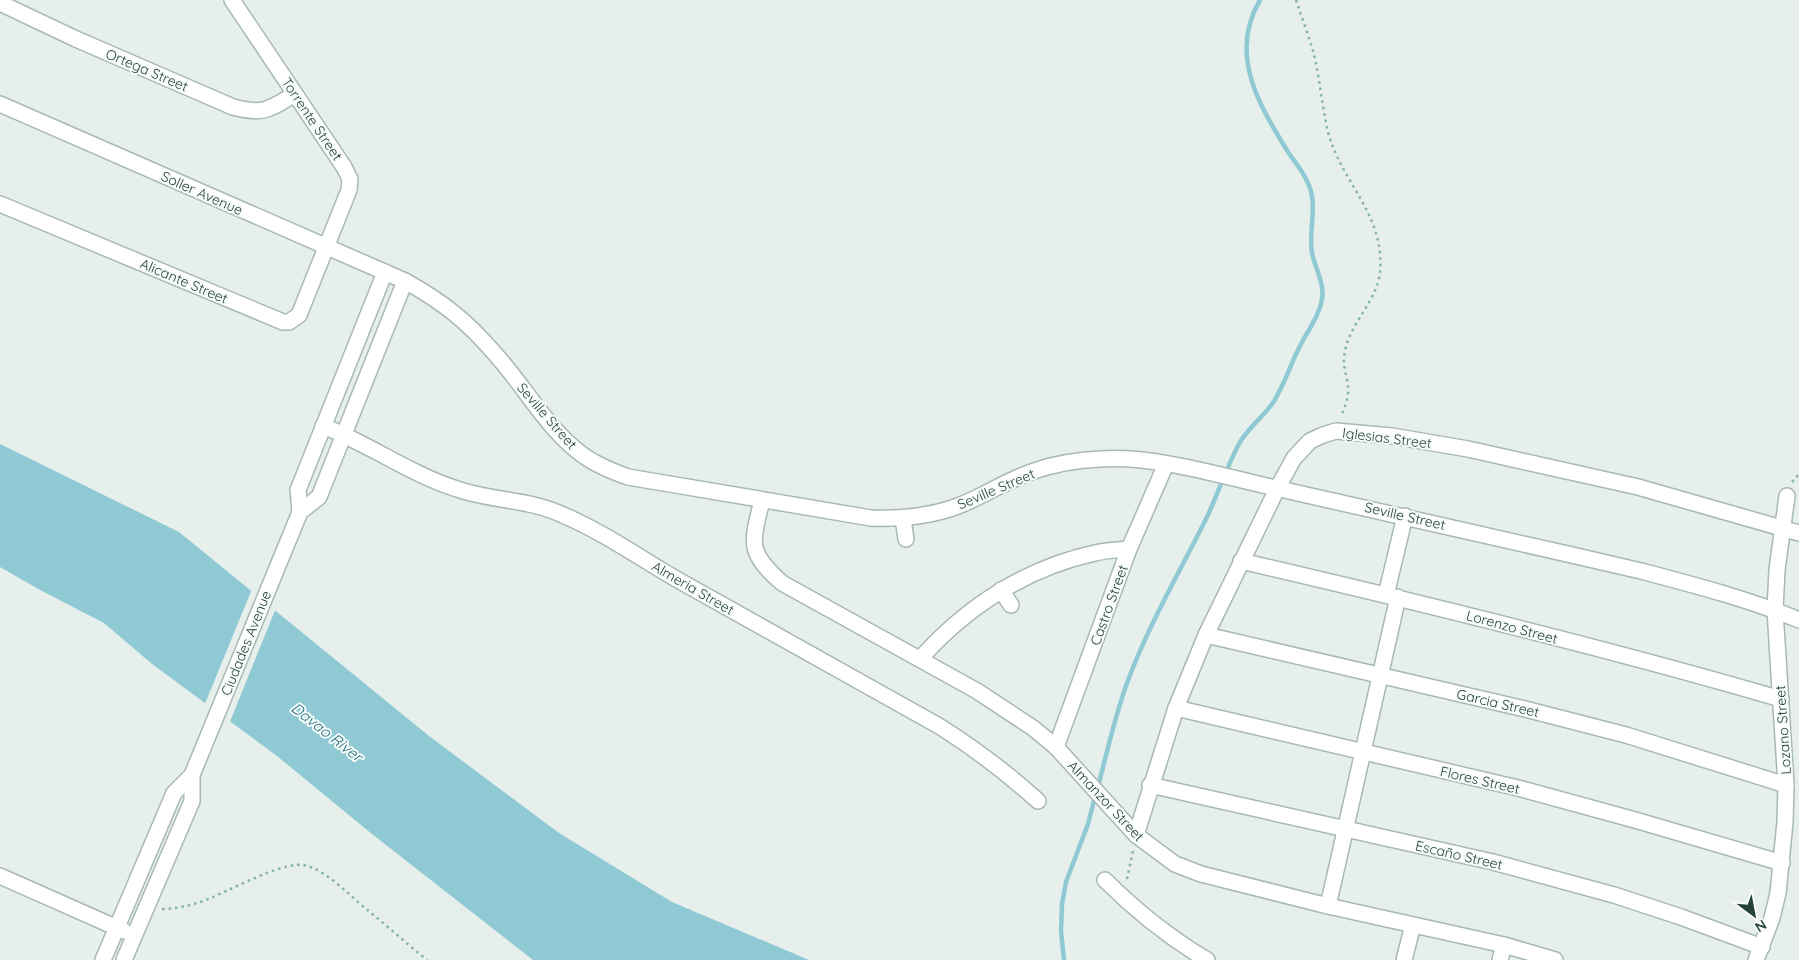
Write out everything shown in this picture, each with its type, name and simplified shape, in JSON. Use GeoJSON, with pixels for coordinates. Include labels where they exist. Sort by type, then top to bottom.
{"type":"FeatureCollection","features":[{"type":"Feature","properties":{"kind":"street","name":"Torrente Street"},"geometry":{"type":"LineString","coordinates":[[232,0],[350,179],[349,190],[327,247]]}},
{"type":"Feature","properties":{"kind":"street","name":"Ortega Street"},"geometry":{"type":"LineString","coordinates":[[0,3],[76,39],[233,107],[248,111],[262,111],[295,94]]}},
{"type":"Feature","properties":{"kind":"street","name":"Soller Avenue"},"geometry":{"type":"LineString","coordinates":[[0,104],[405,281]]}},
{"type":"Feature","properties":{"kind":"street","name":"Alicante Street"},"geometry":{"type":"LineString","coordinates":[[0,204],[283,322],[289,322],[299,315],[327,247]]}},
{"type":"Feature","properties":{"kind":"street","name":"Ciudades Avenue"},"geometry":{"type":"LineString","coordinates":[[103,960],[174,793],[193,771],[298,516],[298,490],[385,272]]}},
{"type":"Feature","properties":{"kind":"street","name":"Ciudades Avenue"},"geometry":{"type":"LineString","coordinates":[[298,516],[319,497],[405,281]]}},
{"type":"Feature","properties":{"kind":"street","name":"Seville Street"},"geometry":{"type":"LineString","coordinates":[[405,281],[449,308],[469,326],[498,356],[533,402],[564,438],[587,458],[613,472],[643,480],[872,518],[903,519],[932,514],[957,506],[1034,471],[1072,462],[1102,459],[1137,460],[1166,464],[1405,516],[1641,571],[1775,610],[1799,620]]}},
{"type":"Feature","properties":{"kind":"street","name":"Almeria Street"},"geometry":{"type":"LineString","coordinates":[[323,426],[344,434],[417,472],[456,489],[486,497],[525,502],[561,514],[585,525],[674,578],[939,726],[997,765],[1038,801]]}},
{"type":"Feature","properties":{"kind":"street","name":"Iglesias Street"},"geometry":{"type":"LineString","coordinates":[[1136,836],[1150,785],[1176,708],[1206,635],[1276,489],[1294,458],[1310,441],[1336,431],[1392,436],[1468,449],[1638,487],[1799,533]]}},
{"type":"Feature","properties":{"kind":"street","name":"Castro Street"},"geometry":{"type":"LineString","coordinates":[[1056,747],[1129,549],[1166,464]]}},
{"type":"Feature","properties":{"kind":"street","name":"Lozano Street"},"geometry":{"type":"LineString","coordinates":[[1759,954],[1772,918],[1782,863],[1786,785],[1775,610],[1781,528],[1787,496]]}},
{"type":"Feature","properties":{"kind":"street","name":"Almanzor Street"},"geometry":{"type":"LineString","coordinates":[[762,500],[753,542],[762,562],[771,573],[782,582],[1004,708],[1033,728],[1056,747],[1136,836],[1175,864],[1201,874],[1413,925],[1502,953],[1556,960]]}},
{"type":"Feature","properties":{"kind":"street"},"geometry":{"type":"LineString","coordinates":[[1328,906],[1380,675],[1405,516]]}},
{"type":"Feature","properties":{"kind":"street"},"geometry":{"type":"LineString","coordinates":[[903,519],[906,539]]}},
{"type":"Feature","properties":{"kind":"street"},"geometry":{"type":"LineString","coordinates":[[920,659],[951,627],[974,608],[1002,590],[1067,560],[1096,552],[1129,549]]}},
{"type":"Feature","properties":{"kind":"street","name":"Lorenzo Street"},"geometry":{"type":"LineString","coordinates":[[1241,561],[1392,596],[1688,672],[1781,699]]}},
{"type":"Feature","properties":{"kind":"street"},"geometry":{"type":"LineString","coordinates":[[1002,590],[1011,605]]}},
{"type":"Feature","properties":{"kind":"street","name":"Garcia Street"},"geometry":{"type":"LineString","coordinates":[[1206,635],[1525,708],[1626,735],[1786,785]]}},
{"type":"Feature","properties":{"kind":"street","name":"Flores Street"},"geometry":{"type":"LineString","coordinates":[[1176,708],[1527,791],[1782,863]]}},
{"type":"Feature","properties":{"kind":"street","name":"Ciudades Avenue"},"geometry":{"type":"LineString","coordinates":[[124,960],[192,801],[193,771]]}},
{"type":"Feature","properties":{"kind":"street","name":"Escaño Street"},"geometry":{"type":"LineString","coordinates":[[1150,785],[1493,862],[1614,895],[1681,917],[1759,954]]}},
{"type":"Feature","properties":{"kind":"street"},"geometry":{"type":"LineString","coordinates":[[0,876],[135,935]]}},
{"type":"Feature","properties":{"kind":"street"},"geometry":{"type":"LineString","coordinates":[[1104,880],[1157,926],[1207,960]]}},
{"type":"Feature","properties":{"kind":"street"},"geometry":{"type":"LineString","coordinates":[[1404,960],[1413,925]]}},
{"type":"Feature","properties":{"kind":"path"},"geometry":{"type":"LineString","coordinates":[[1296,0],[1317,67],[1328,133],[1340,165],[1356,190],[1375,227],[1381,249],[1380,274],[1374,294],[1348,340],[1343,359],[1349,389],[1346,405],[1336,431]]}},
{"type":"Feature","properties":{"kind":"path"},"geometry":{"type":"LineString","coordinates":[[1123,898],[1136,836]]}},
{"type":"Feature","properties":{"kind":"path"},"geometry":{"type":"LineString","coordinates":[[147,907],[179,909],[195,905],[260,876],[290,866],[303,865],[319,871],[427,960]]}},
{"type":"Feature","properties":{"kind":"water","name":"Davao River"},"geometry":{"type":"Polygon","coordinates":[[[0,444],[179,532],[429,736],[559,833],[672,902],[809,960],[533,960],[372,834],[277,756],[152,664],[104,623],[0,567],[0,444]]]}},
{"type":"Feature","properties":{"kind":"pier"},"geometry":{"type":"Polygon","coordinates":[[[252,589],[276,608],[229,724],[204,706],[252,589]]]}},
{"type":"Feature","properties":{"kind":"waterway"},"geometry":{"type":"LineString","coordinates":[[1098,787],[1111,734],[1144,641],[1206,519],[1239,444],[1278,395],[1298,350],[1315,319],[1322,299],[1321,282],[1311,244],[1313,207],[1310,189],[1303,173],[1267,116],[1251,79],[1247,59],[1247,40],[1251,20],[1260,0]]}},
{"type":"Feature","properties":{"kind":"waterway"},"geometry":{"type":"LineString","coordinates":[[1064,960],[1061,931],[1062,904],[1066,882],[1088,824],[1095,797]]}}]}
